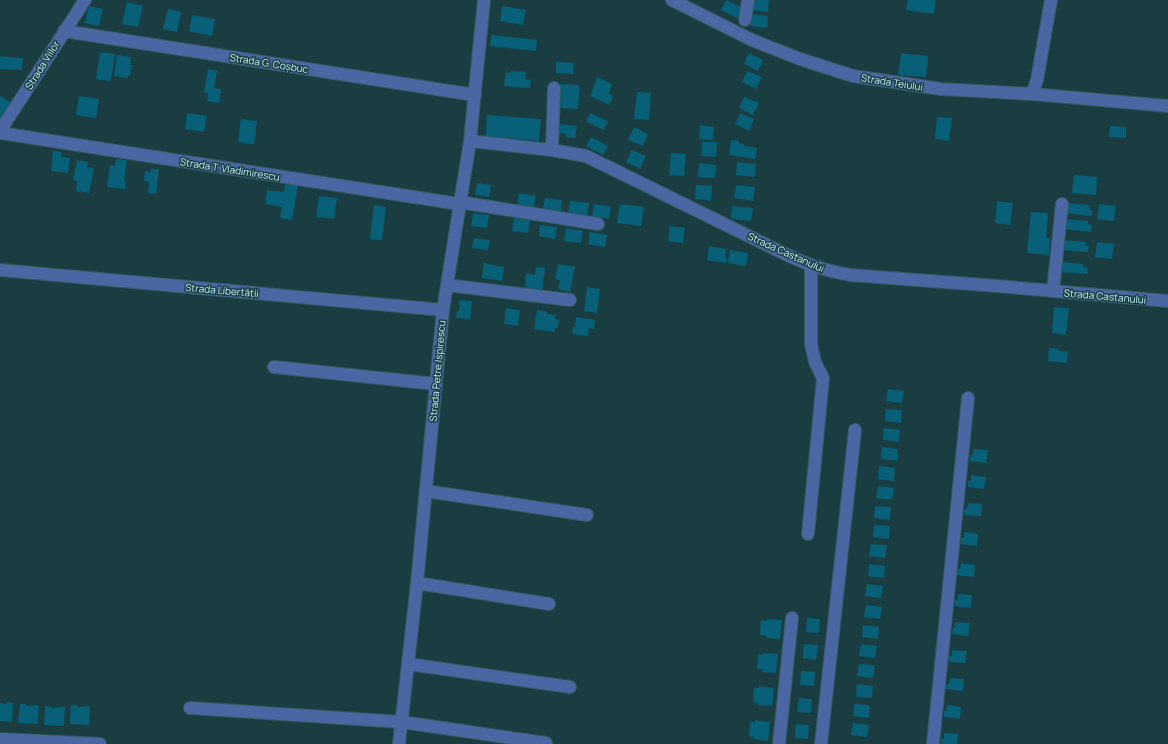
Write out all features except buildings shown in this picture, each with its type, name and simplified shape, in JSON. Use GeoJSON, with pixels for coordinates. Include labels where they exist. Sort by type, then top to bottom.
{"type":"FeatureCollection","features":[{"type":"Feature","properties":{"kind":"street","name":"Strada Viilor"},"geometry":{"type":"LineString","coordinates":[[0,132],[85,0]]}},
{"type":"Feature","properties":{"kind":"street","name":"Strada Teiului"},"geometry":{"type":"LineString","coordinates":[[672,0],[766,45],[800,59],[853,76],[941,89],[1032,94],[1168,106]]}},
{"type":"Feature","properties":{"kind":"street"},"geometry":{"type":"LineString","coordinates":[[745,20],[748,0]]}},
{"type":"Feature","properties":{"kind":"street"},"geometry":{"type":"LineString","coordinates":[[1032,94],[1037,80],[1050,0]]}},
{"type":"Feature","properties":{"kind":"street","name":"Strada Petre Ispirescu"},"geometry":{"type":"LineString","coordinates":[[399,744],[417,583],[443,310],[470,141],[475,95],[480,1]]}},
{"type":"Feature","properties":{"kind":"street","name":"Strada G. Coșbuc"},"geometry":{"type":"LineString","coordinates":[[64,31],[475,95]]}},
{"type":"Feature","properties":{"kind":"street"},"geometry":{"type":"LineString","coordinates":[[552,150],[554,88]]}},
{"type":"Feature","properties":{"kind":"street","name":"Strada T. Vladimirescu"},"geometry":{"type":"LineString","coordinates":[[0,132],[598,224]]}},
{"type":"Feature","properties":{"kind":"street","name":"Strada Castanului"},"geometry":{"type":"LineString","coordinates":[[470,141],[552,150],[586,156],[811,266],[828,271],[850,275],[1168,301]]}},
{"type":"Feature","properties":{"kind":"street"},"geometry":{"type":"LineString","coordinates":[[1053,291],[1062,204]]}},
{"type":"Feature","properties":{"kind":"street"},"geometry":{"type":"LineString","coordinates":[[808,534],[823,383],[823,378],[815,362],[811,344],[811,266]]}},
{"type":"Feature","properties":{"kind":"street","name":"Strada Libertății"},"geometry":{"type":"LineString","coordinates":[[0,270],[443,310]]}},
{"type":"Feature","properties":{"kind":"street"},"geometry":{"type":"LineString","coordinates":[[447,285],[570,300]]}},
{"type":"Feature","properties":{"kind":"street"},"geometry":{"type":"LineString","coordinates":[[274,368],[436,384]]}},
{"type":"Feature","properties":{"kind":"street"},"geometry":{"type":"LineString","coordinates":[[933,744],[968,398]]}},
{"type":"Feature","properties":{"kind":"street"},"geometry":{"type":"LineString","coordinates":[[821,744],[855,430]]}},
{"type":"Feature","properties":{"kind":"street"},"geometry":{"type":"LineString","coordinates":[[426,491],[587,515]]}},
{"type":"Feature","properties":{"kind":"street"},"geometry":{"type":"LineString","coordinates":[[417,583],[549,604]]}},
{"type":"Feature","properties":{"kind":"street"},"geometry":{"type":"LineString","coordinates":[[779,744],[792,618]]}},
{"type":"Feature","properties":{"kind":"street"},"geometry":{"type":"LineString","coordinates":[[408,664],[570,687]]}},
{"type":"Feature","properties":{"kind":"street"},"geometry":{"type":"LineString","coordinates":[[190,708],[402,722],[546,743]]}},
{"type":"Feature","properties":{"kind":"street"},"geometry":{"type":"LineString","coordinates":[[0,739],[100,744]]}}]}
